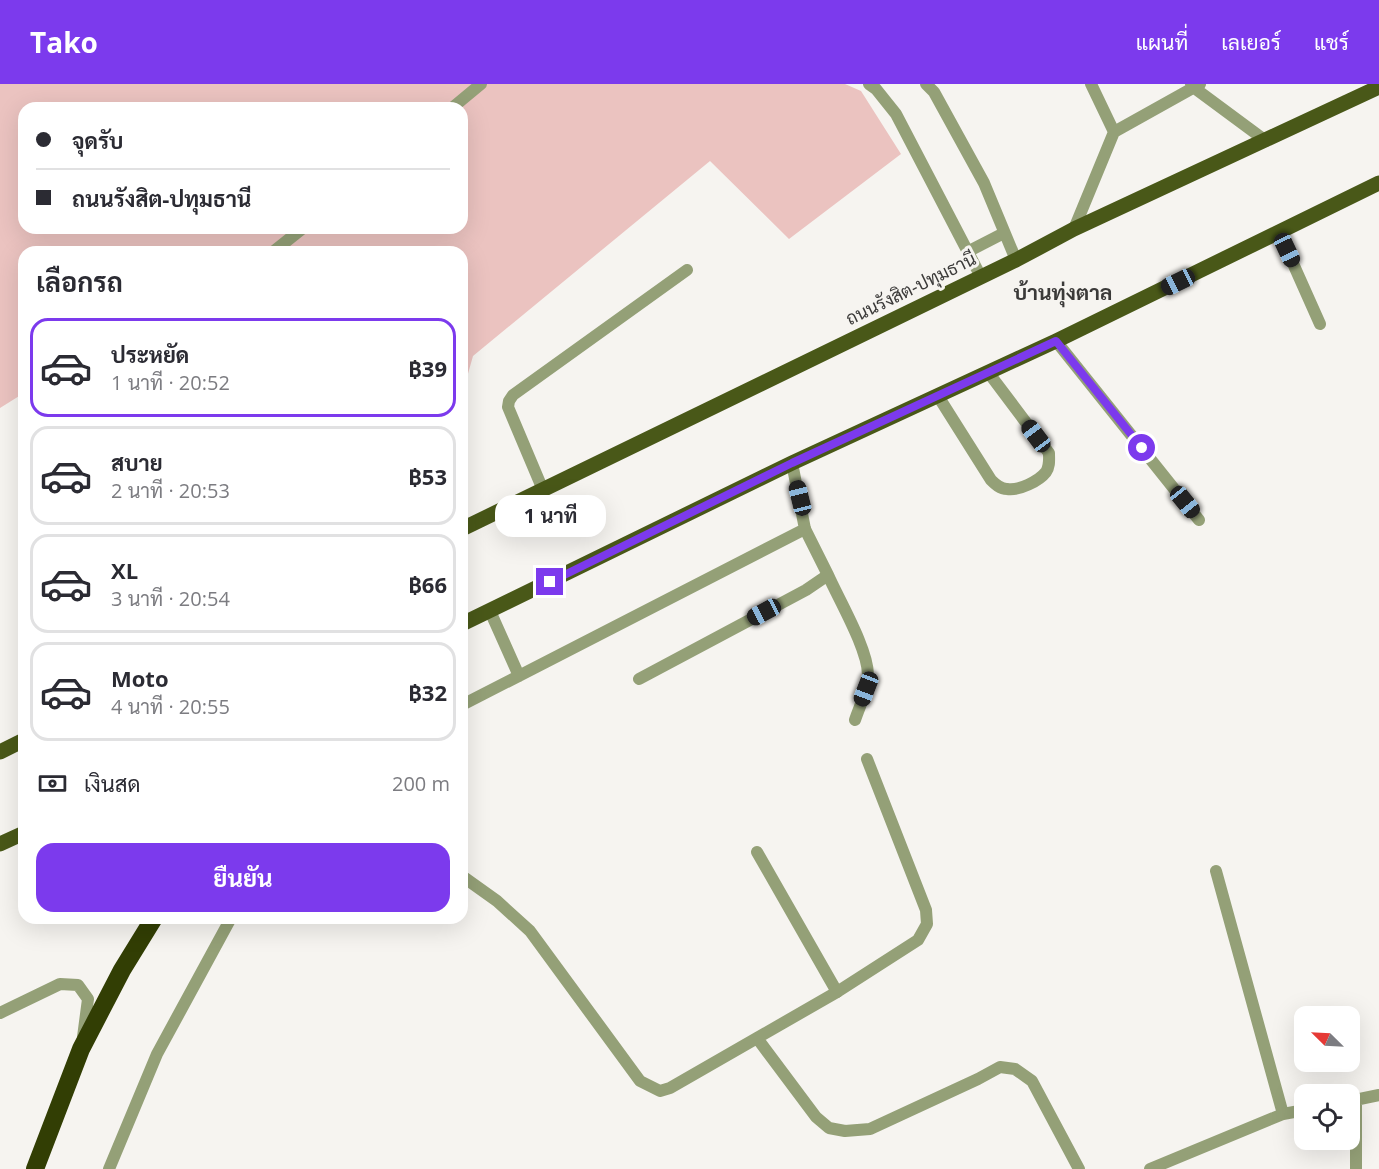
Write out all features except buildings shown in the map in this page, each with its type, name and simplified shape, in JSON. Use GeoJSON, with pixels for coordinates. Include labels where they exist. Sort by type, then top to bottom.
{"type":"FeatureCollection","features":[{"type":"Feature","properties":{"kind":"highway"},"geometry":{"type":"LineString","coordinates":[[36,1168],[81,1049],[122,970],[150,924]]}},
{"type":"Feature","properties":{"kind":"main road","name":"ถนนรังสิต-ปทุมธานี"},"geometry":{"type":"LineString","coordinates":[[468,526],[1016,260],[1074,229],[1266,141],[1376,86]]}},
{"type":"Feature","properties":{"kind":"main road"},"geometry":{"type":"LineString","coordinates":[[468,621],[792,463],[1056,341],[1379,183]]}},
{"type":"Feature","properties":{"kind":"main road"},"geometry":{"type":"LineString","coordinates":[[0,752],[18,743]]}},
{"type":"Feature","properties":{"kind":"main road"},"geometry":{"type":"LineString","coordinates":[[0,844],[18,836]]}},
{"type":"Feature","properties":{"kind":"street"},"geometry":{"type":"LineString","coordinates":[[459,102],[481,84]]}},
{"type":"Feature","properties":{"kind":"street"},"geometry":{"type":"LineString","coordinates":[[869,84],[876,89],[896,114],[981,277]]}},
{"type":"Feature","properties":{"kind":"street"},"geometry":{"type":"LineString","coordinates":[[926,84],[934,92],[984,183],[1016,260]]}},
{"type":"Feature","properties":{"kind":"street"},"geometry":{"type":"LineString","coordinates":[[1091,84],[1114,132]]}},
{"type":"Feature","properties":{"kind":"street"},"geometry":{"type":"LineString","coordinates":[[1074,229],[1114,132],[1195,85],[1266,141]]}},
{"type":"Feature","properties":{"kind":"street"},"geometry":{"type":"LineString","coordinates":[[1279,232],[1320,324]]}},
{"type":"Feature","properties":{"kind":"street"},"geometry":{"type":"LineString","coordinates":[[967,252],[1004,233]]}},
{"type":"Feature","properties":{"kind":"street"},"geometry":{"type":"LineString","coordinates":[[280,246],[296,234]]}},
{"type":"Feature","properties":{"kind":"street"},"geometry":{"type":"LineString","coordinates":[[543,490],[508,406],[509,401],[513,395],[687,270]]}},
{"type":"Feature","properties":{"kind":"street"},"geometry":{"type":"LineString","coordinates":[[1056,341],[1199,520]]}},
{"type":"Feature","properties":{"kind":"street"},"geometry":{"type":"LineString","coordinates":[[938,396],[990,480],[1007,489],[1023,487],[1045,474],[1049,465],[1049,453],[988,372]]}},
{"type":"Feature","properties":{"kind":"street"},"geometry":{"type":"LineString","coordinates":[[792,463],[805,529],[867,659],[866,689],[855,720]]}},
{"type":"Feature","properties":{"kind":"street"},"geometry":{"type":"LineString","coordinates":[[468,702],[805,529]]}},
{"type":"Feature","properties":{"kind":"street"},"geometry":{"type":"LineString","coordinates":[[639,679],[806,590],[828,575]]}},
{"type":"Feature","properties":{"kind":"street"},"geometry":{"type":"LineString","coordinates":[[490,611],[519,676]]}},
{"type":"Feature","properties":{"kind":"street"},"geometry":{"type":"LineString","coordinates":[[468,880],[497,901],[530,931],[640,1081],[654,1090],[670,1088],[837,992],[918,940],[927,924],[926,910],[867,759]]}},
{"type":"Feature","properties":{"kind":"street"},"geometry":{"type":"LineString","coordinates":[[757,852],[837,992]]}},
{"type":"Feature","properties":{"kind":"street"},"geometry":{"type":"LineString","coordinates":[[1216,871],[1283,1114]]}},
{"type":"Feature","properties":{"kind":"street"},"geometry":{"type":"LineString","coordinates":[[109,1169],[157,1054],[227,924]]}},
{"type":"Feature","properties":{"kind":"street"},"geometry":{"type":"LineString","coordinates":[[0,1013],[60,984],[78,985],[88,999],[81,1049]]}},
{"type":"Feature","properties":{"kind":"street"},"geometry":{"type":"LineString","coordinates":[[757,1038],[816,1117],[829,1128],[845,1131],[870,1129],[1000,1067],[1015,1069],[1032,1081],[1079,1169]]}},
{"type":"Feature","properties":{"kind":"street"},"geometry":{"type":"LineString","coordinates":[[1360,1099],[1379,1095]]}},
{"type":"Feature","properties":{"kind":"street"},"geometry":{"type":"LineString","coordinates":[[1150,1169],[1283,1114],[1294,1112]]}},
{"type":"Feature","properties":{"kind":"street"},"geometry":{"type":"LineString","coordinates":[[1355,1150],[1356,1169]]}},
{"type":"Feature","properties":{"kind":"shaded area"},"geometry":{"type":"Polygon","coordinates":[[[0,84],[845,84],[861,91],[901,154],[789,239],[710,161],[473,356],[468,374],[468,246],[18,246],[18,397],[0,408],[0,84]]]}},
{"type":"Feature","properties":{"kind":"district","name":"บ้านทุ่งตาล"},"geometry":{"type":"Point","coordinates":[1063,293]}},
{"type":"Feature","properties":{"kind":"route"},"geometry":{"type":"LineString","coordinates":[[550,582],[792,463],[1056,341],[1142,448]]}}]}
